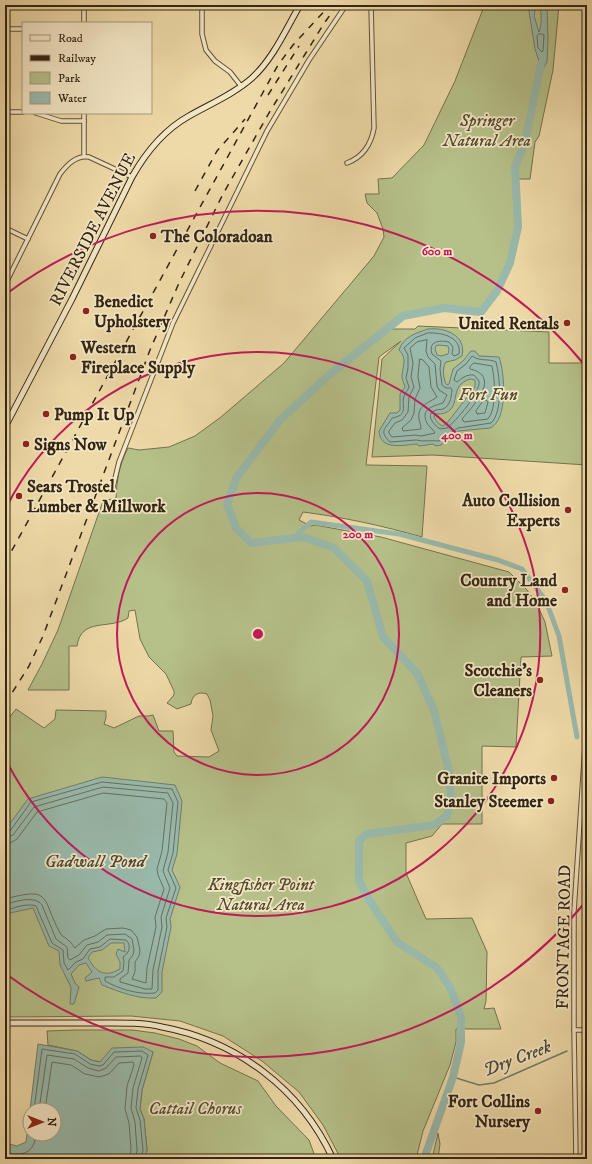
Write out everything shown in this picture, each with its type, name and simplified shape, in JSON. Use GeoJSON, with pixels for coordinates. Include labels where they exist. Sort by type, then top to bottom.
{"type":"FeatureCollection","features":[{"type":"Feature","properties":{"kind":"main road","name":"RIVERSIDE AVENUE"},"geometry":{"type":"LineString","coordinates":[[5,427],[72,299],[132,177],[148,152],[171,129],[251,79],[264,65],[300,5]]}},
{"type":"Feature","properties":{"kind":"main road"},"geometry":{"type":"LineString","coordinates":[[5,1023],[128,1023],[161,1026],[196,1035],[222,1045],[250,1062],[274,1080],[300,1106],[316,1129],[333,1159]]}},
{"type":"Feature","properties":{"kind":"street"},"geometry":{"type":"LineString","coordinates":[[84,5],[84,22]]}},
{"type":"Feature","properties":{"kind":"street"},"geometry":{"type":"LineString","coordinates":[[202,5],[202,34],[206,50],[215,61],[230,72],[241,86]]}},
{"type":"Feature","properties":{"kind":"street"},"geometry":{"type":"LineString","coordinates":[[113,487],[119,462],[173,323],[267,131],[309,60],[346,5]]}},
{"type":"Feature","properties":{"kind":"street"},"geometry":{"type":"LineString","coordinates":[[347,163],[355,160],[366,150],[373,135],[371,5]]}},
{"type":"Feature","properties":{"kind":"street"},"geometry":{"type":"LineString","coordinates":[[5,29],[22,29]]}},
{"type":"Feature","properties":{"kind":"street"},"geometry":{"type":"LineString","coordinates":[[5,112],[22,112]]}},
{"type":"Feature","properties":{"kind":"street"},"geometry":{"type":"LineString","coordinates":[[39,114],[61,121],[84,121]]}},
{"type":"Feature","properties":{"kind":"street"},"geometry":{"type":"LineString","coordinates":[[84,114],[84,156]]}},
{"type":"Feature","properties":{"kind":"street"},"geometry":{"type":"LineString","coordinates":[[5,285],[60,174],[72,161],[84,156],[132,177]]}},
{"type":"Feature","properties":{"kind":"street"},"geometry":{"type":"LineString","coordinates":[[5,228],[28,239]]}},
{"type":"Feature","properties":{"kind":"street","name":"FRONTAGE ROAD"},"geometry":{"type":"LineString","coordinates":[[576,1159],[574,911],[587,716]]}},
{"type":"Feature","properties":{"kind":"street"},"geometry":{"type":"LineString","coordinates":[[574,1030],[587,1030]]}},
{"type":"Feature","properties":{"kind":"green space","name":"Kingfisher Point Natural Area"},"geometry":{"type":"Polygon","coordinates":[[[470,5],[559,5],[553,70],[539,136],[535,142],[530,179],[516,179],[518,227],[510,263],[497,291],[481,312],[444,308],[403,316],[388,329],[415,329],[418,326],[549,332],[549,363],[587,363],[587,465],[433,455],[372,457],[382,359],[401,341],[379,357],[366,465],[427,466],[422,537],[333,516],[303,512],[299,520],[311,526],[315,525],[381,537],[509,572],[527,590],[536,602],[545,622],[552,656],[521,657],[516,747],[482,746],[482,824],[442,824],[432,836],[406,843],[406,873],[426,919],[472,918],[487,952],[486,1001],[484,1009],[494,1008],[501,1029],[456,1029],[456,1042],[450,1065],[423,1131],[416,1159],[341,1159],[323,1125],[299,1092],[262,1061],[223,1036],[180,1021],[131,1016],[5,1017],[5,723],[16,709],[44,728],[55,719],[56,710],[106,711],[104,724],[114,728],[139,716],[153,715],[159,731],[173,731],[174,752],[177,756],[209,757],[219,751],[211,730],[213,716],[210,700],[207,694],[196,694],[191,704],[177,709],[167,703],[174,695],[174,691],[166,674],[149,657],[140,639],[135,610],[129,611],[128,618],[121,621],[97,626],[84,631],[77,646],[69,646],[69,690],[28,690],[58,630],[103,501],[116,498],[119,472],[128,448],[139,450],[169,447],[195,436],[221,417],[284,363],[374,256],[384,237],[383,229],[377,213],[367,203],[365,194],[379,194],[378,179],[392,178],[424,145],[455,81],[483,9],[470,5]]]}},
{"type":"Feature","properties":{"kind":"green space","name":"Cattail Chorus"},"geometry":{"type":"Polygon","coordinates":[[[132,1030],[155,1033],[179,1039],[197,1046],[220,1063],[258,1081],[276,1106],[309,1140],[316,1159],[145,1159],[147,1150],[144,1119],[140,1109],[142,1090],[153,1052],[100,1062],[91,1060],[77,1051],[48,1045],[47,1031],[132,1030]]]}},
{"type":"Feature","properties":{"kind":"green space"},"geometry":{"type":"Polygon","coordinates":[[[438,1133],[440,1144],[438,1159],[432,1159],[438,1133]]]}},
{"type":"Feature","properties":{"kind":"water"},"geometry":{"type":"Polygon","coordinates":[[[528,5],[536,5],[534,16],[539,32],[541,25],[541,12],[539,5],[547,5],[547,62],[539,76],[539,61],[535,49],[528,5]]]}},
{"type":"Feature","properties":{"kind":"water"},"geometry":{"type":"Polygon","coordinates":[[[428,329],[441,329],[447,331],[458,338],[461,343],[463,349],[462,356],[455,360],[446,362],[444,367],[447,385],[449,384],[453,369],[463,361],[471,351],[475,351],[479,356],[499,357],[504,385],[504,396],[500,416],[496,424],[490,428],[459,431],[441,445],[436,446],[433,444],[419,446],[417,444],[399,446],[388,444],[383,442],[379,431],[390,413],[397,413],[400,410],[400,394],[405,387],[402,379],[404,360],[402,353],[399,350],[407,339],[428,329]],[[436,346],[435,349],[437,355],[441,356],[448,354],[448,346],[436,346]],[[470,379],[463,382],[459,386],[455,401],[450,410],[434,416],[440,425],[443,426],[447,423],[475,387],[475,380],[470,379]]]}},
{"type":"Feature","properties":{"kind":"water","name":"Gadwall Pond"},"geometry":{"type":"Polygon","coordinates":[[[102,777],[175,785],[182,801],[177,854],[172,870],[180,887],[170,919],[171,927],[162,972],[162,992],[156,998],[135,996],[102,985],[99,978],[86,981],[85,978],[92,972],[86,963],[79,965],[71,974],[75,983],[79,987],[74,1004],[70,1004],[71,987],[60,965],[59,951],[49,946],[33,908],[10,913],[5,916],[5,830],[28,799],[102,777]],[[111,943],[102,950],[92,952],[88,958],[97,970],[105,973],[114,972],[120,969],[120,962],[116,954],[118,949],[125,952],[124,943],[111,943]]]}},
{"type":"Feature","properties":{"kind":"water"},"geometry":{"type":"Polygon","coordinates":[[[38,1044],[77,1051],[91,1060],[100,1062],[112,1048],[143,1047],[153,1052],[142,1090],[140,1109],[144,1119],[147,1150],[145,1159],[5,1159],[5,1143],[17,1146],[26,1142],[62,1142],[62,1102],[31,1102],[38,1044]]]}},
{"type":"Feature","properties":{"kind":"waterway"},"geometry":{"type":"LineString","coordinates":[[424,1159],[453,1077],[461,1042],[461,1017],[450,987],[437,968],[397,942],[371,903],[359,881],[359,841],[367,834],[434,825],[447,816],[451,799],[449,771],[434,710],[417,673],[383,637],[367,581],[334,548],[303,537],[251,543],[236,528],[227,504],[237,477],[280,420],[329,375],[403,316],[444,308],[481,312],[497,291],[510,263],[518,227],[515,167],[525,142],[541,64]]}},
{"type":"Feature","properties":{"kind":"waterway"},"geometry":{"type":"LineString","coordinates":[[293,538],[311,522],[399,534],[498,560],[522,569],[546,601],[559,636],[577,737]]}},
{"type":"Feature","properties":{"kind":"waterway","name":"Dry Creek"},"geometry":{"type":"LineString","coordinates":[[453,1077],[479,1085],[494,1083],[567,1051]]}},
{"type":"Feature","properties":{"kind":"railway"},"geometry":{"type":"LineString","coordinates":[[5,563],[278,65],[293,45],[330,5]]}},
{"type":"Feature","properties":{"kind":"railway"},"geometry":{"type":"LineString","coordinates":[[5,704],[29,666],[43,636],[150,350],[179,283],[223,194],[269,113],[337,5]]}},
{"type":"Feature","properties":{"kind":"railway"},"geometry":{"type":"LineString","coordinates":[[268,95],[299,46]]}},
{"type":"Feature","properties":{"kind":"railway"},"geometry":{"type":"LineString","coordinates":[[195,191],[217,151],[245,119]]}},
{"type":"Feature","properties":{"kind":"place","name":"The Coloradoan"},"geometry":{"type":"Point","coordinates":[153,236]}},
{"type":"Feature","properties":{"kind":"place","name":"Benedict Upholstery"},"geometry":{"type":"Point","coordinates":[86,311]}},
{"type":"Feature","properties":{"kind":"place","name":"United Rentals"},"geometry":{"type":"Point","coordinates":[567,323]}},
{"type":"Feature","properties":{"kind":"place","name":"Western Fireplace Supply"},"geometry":{"type":"Point","coordinates":[73,357]}},
{"type":"Feature","properties":{"kind":"place","name":"Pump It Up"},"geometry":{"type":"Point","coordinates":[46,414]}},
{"type":"Feature","properties":{"kind":"place","name":"Signs Now"},"geometry":{"type":"Point","coordinates":[26,444]}},
{"type":"Feature","properties":{"kind":"place","name":"Sears Trostel Lumber & Millwork"},"geometry":{"type":"Point","coordinates":[19,496]}},
{"type":"Feature","properties":{"kind":"place","name":"Auto Collision Experts"},"geometry":{"type":"Point","coordinates":[568,510]}},
{"type":"Feature","properties":{"kind":"place","name":"Country Land and Home"},"geometry":{"type":"Point","coordinates":[565,590]}},
{"type":"Feature","properties":{"kind":"place","name":"Scotchie's Cleaners"},"geometry":{"type":"Point","coordinates":[540,680]}},
{"type":"Feature","properties":{"kind":"place","name":"Granite Imports"},"geometry":{"type":"Point","coordinates":[554,778]}},
{"type":"Feature","properties":{"kind":"place","name":"Stanley Steemer"},"geometry":{"type":"Point","coordinates":[551,801]}},
{"type":"Feature","properties":{"kind":"place","name":"Fort Collins Nursery"},"geometry":{"type":"Point","coordinates":[538,1111]}},
{"type":"Feature","properties":{"kind":"park label","name":"Springer Natural Area"},"geometry":{"type":"Point","coordinates":[487,130]}},
{"type":"Feature","properties":{"kind":"park label","name":"Fort Fun"},"geometry":{"type":"Point","coordinates":[488,394]}}]}
